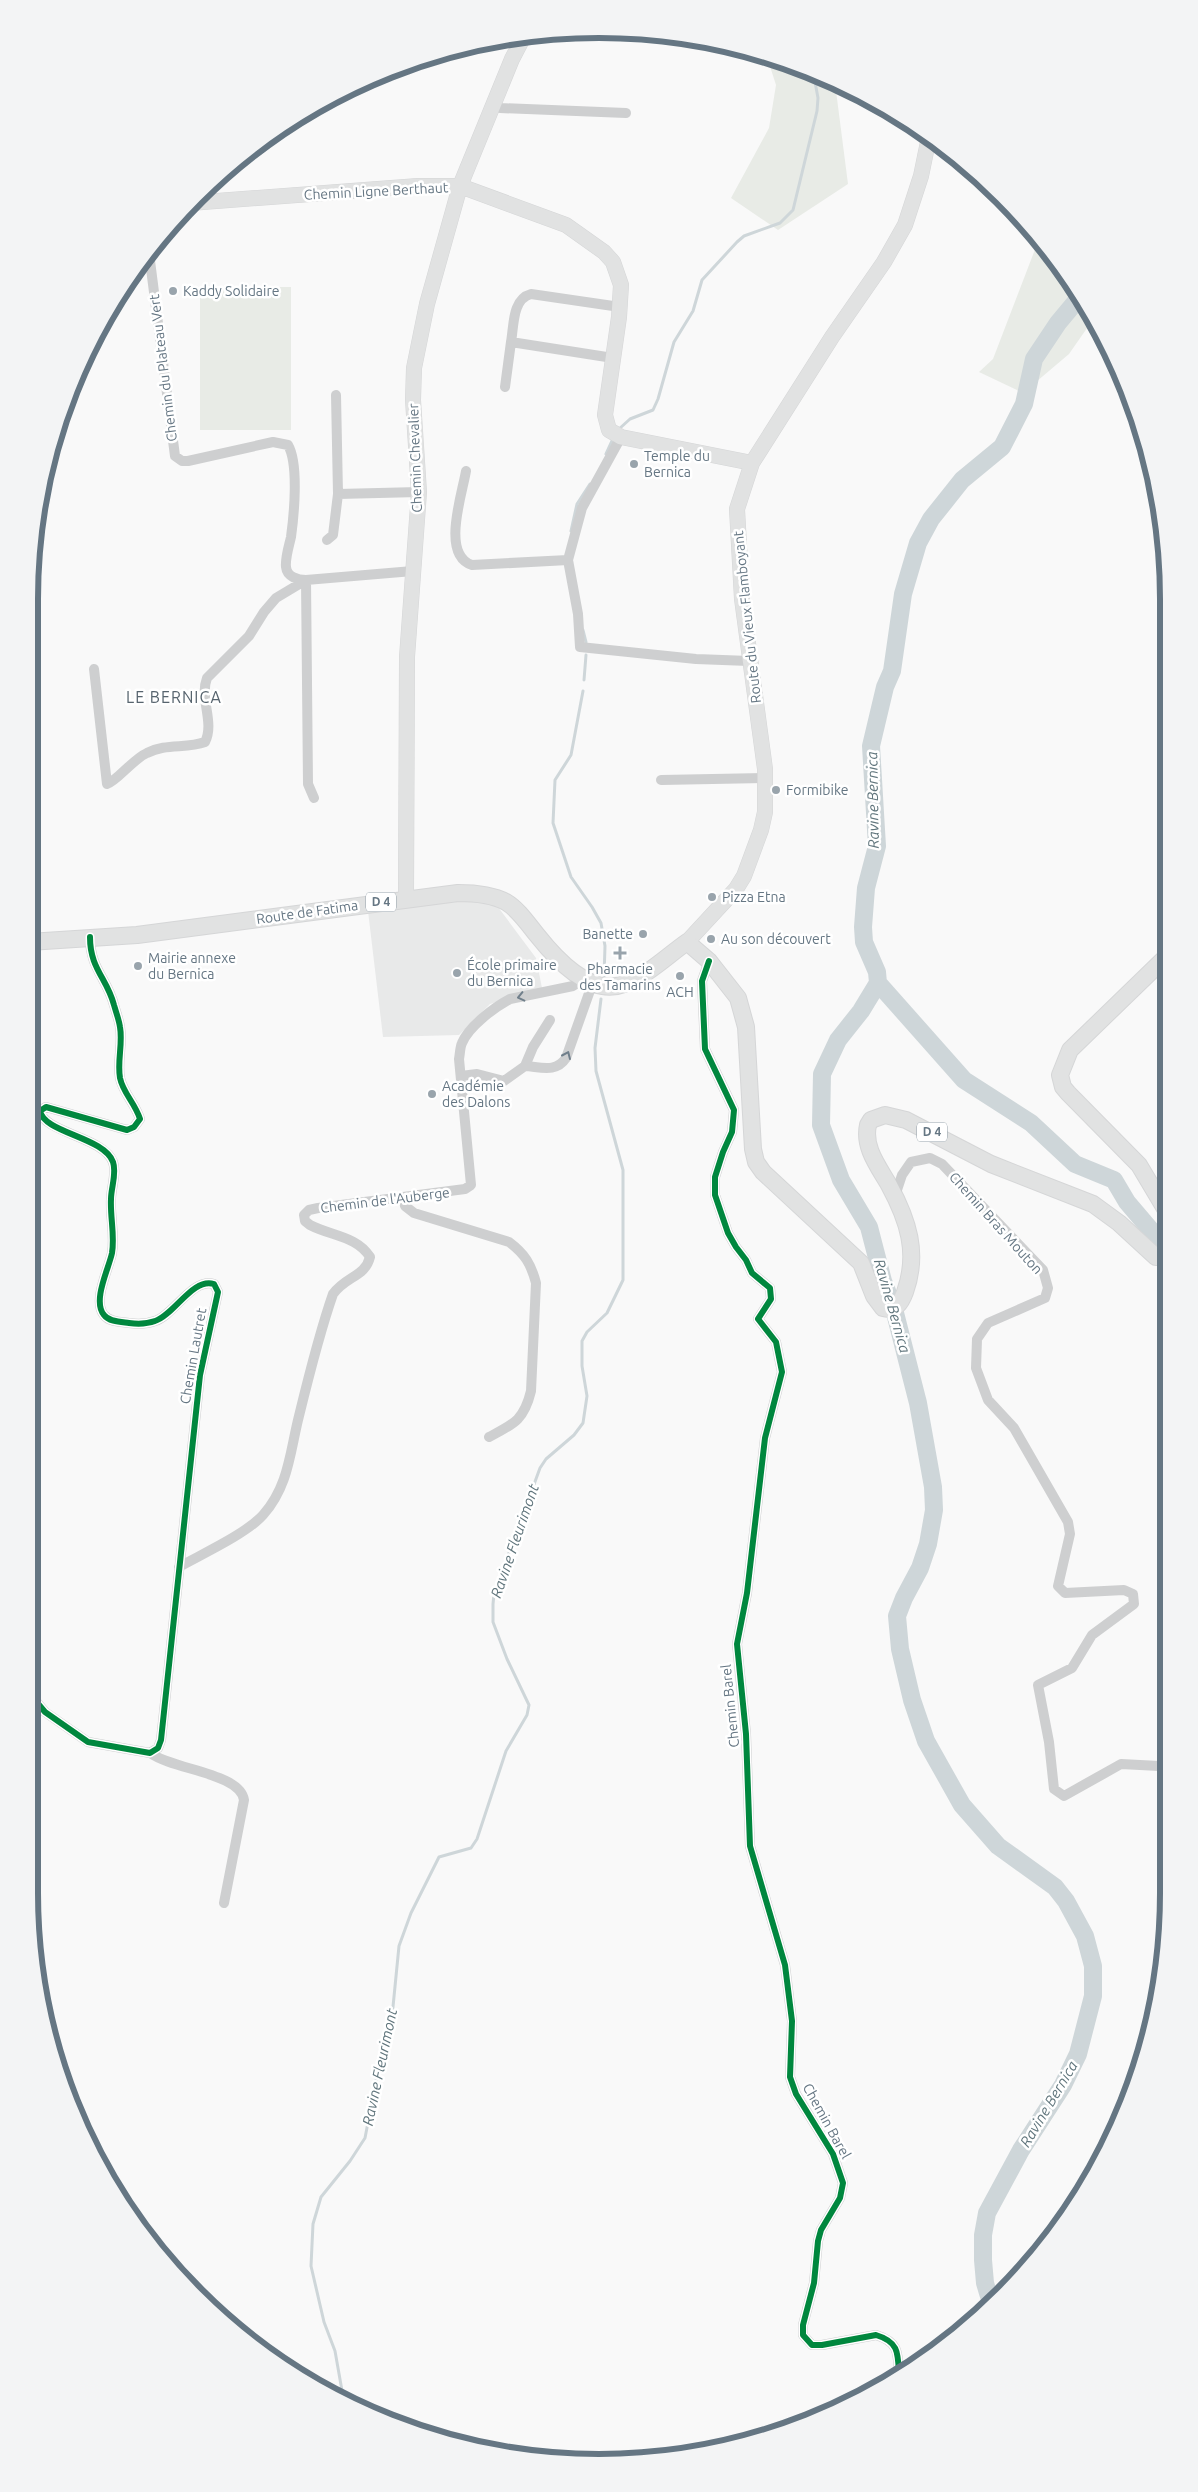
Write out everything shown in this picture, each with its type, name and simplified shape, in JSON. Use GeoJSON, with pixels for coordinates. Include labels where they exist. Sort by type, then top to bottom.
{"type":"FeatureCollection","features":[{"type":"Feature","properties":{"kind":"main road","name":"Route de Fatima"},"geometry":{"type":"LineString","coordinates":[[38,941],[137,935],[406,899],[458,893],[479,893],[508,902],[545,946],[565,965],[588,980],[608,987],[623,985],[687,942]]}},
{"type":"Feature","properties":{"kind":"main road","name":"D 4"},"geometry":{"type":"LineString","coordinates":[[687,942],[709,961],[738,998],[746,1027],[753,1149],[756,1162],[763,1172],[861,1263],[879,1305],[889,1309],[901,1303],[909,1277],[911,1242],[909,1229],[895,1196],[876,1165],[867,1140],[868,1125],[879,1116],[885,1115],[906,1120],[991,1164],[1092,1204],[1160,1254]]}},
{"type":"Feature","properties":{"kind":"main road"},"geometry":{"type":"LineString","coordinates":[[1160,963],[1070,1050],[1060,1075],[1064,1088],[1068,1093],[1139,1165],[1160,1200]]}},
{"type":"Feature","properties":{"kind":"street","name":"Chemin Chevalier"},"geometry":{"type":"LineString","coordinates":[[406,899],[406,726],[413,571],[419,492],[413,400],[414,368],[427,304],[460,186],[520,43]]}},
{"type":"Feature","properties":{"kind":"street"},"geometry":{"type":"LineString","coordinates":[[493,105],[500,108],[626,113]]}},
{"type":"Feature","properties":{"kind":"street","name":"Route du Vieux Flamboyant"},"geometry":{"type":"LineString","coordinates":[[687,942],[736,889],[744,876],[761,830],[764,812],[765,778],[742,599],[737,509],[752,463],[832,337],[884,262],[905,226],[921,176],[928,144]]}},
{"type":"Feature","properties":{"kind":"street","name":"Chemin Ligne Berthaut"},"geometry":{"type":"LineString","coordinates":[[202,202],[418,186],[460,186],[566,225],[604,252],[613,262],[621,284],[620,307],[605,415],[609,430],[621,437]]}},
{"type":"Feature","properties":{"kind":"street","name":"Chemin du Plateau Vert"},"geometry":{"type":"LineString","coordinates":[[150,262],[175,456],[182,461],[188,461],[273,442],[288,445],[292,458],[294,494],[286,568],[293,578],[306,580]]}},
{"type":"Feature","properties":{"kind":"street"},"geometry":{"type":"LineString","coordinates":[[505,387],[517,308],[519,301],[524,296],[531,294],[620,307]]}},
{"type":"Feature","properties":{"kind":"street"},"geometry":{"type":"LineString","coordinates":[[512,342],[613,358]]}},
{"type":"Feature","properties":{"kind":"street"},"geometry":{"type":"LineString","coordinates":[[327,540],[333,534],[338,494],[336,395]]}},
{"type":"Feature","properties":{"kind":"street"},"geometry":{"type":"LineString","coordinates":[[749,661],[696,660],[580,647],[578,614],[568,560],[582,508],[621,437],[752,463]]}},
{"type":"Feature","properties":{"kind":"street"},"geometry":{"type":"LineString","coordinates":[[466,471],[454,538],[458,555],[464,562],[472,564],[568,560]]}},
{"type":"Feature","properties":{"kind":"street"},"geometry":{"type":"LineString","coordinates":[[338,494],[419,492]]}},
{"type":"Feature","properties":{"kind":"street"},"geometry":{"type":"LineString","coordinates":[[94,668],[107,784],[114,780],[134,760],[147,752],[166,746],[193,746],[205,742],[210,732],[204,686],[207,678],[249,636],[264,612],[276,598],[306,580],[413,571]]}},
{"type":"Feature","properties":{"kind":"street"},"geometry":{"type":"LineString","coordinates":[[306,580],[308,784],[314,798]]}},
{"type":"Feature","properties":{"kind":"street"},"geometry":{"type":"LineString","coordinates":[[661,780],[765,778]]}},
{"type":"Feature","properties":{"kind":"street","name":"Chemin Lautret"},"geometry":{"type":"LineString","coordinates":[[90,937],[90,952],[94,965],[114,1002],[120,1028],[119,1075],[122,1088],[137,1108],[140,1119],[134,1127],[127,1130],[46,1107],[40,1111],[46,1122],[84,1138],[107,1154],[113,1161],[115,1170],[111,1201],[112,1253],[101,1289],[100,1305],[104,1316],[111,1320],[137,1324],[156,1321],[198,1286],[209,1282],[214,1284],[218,1292],[200,1375],[161,1740],[158,1748],[150,1753]]}},
{"type":"Feature","properties":{"kind":"street","name":"Chemin Barel"},"geometry":{"type":"LineString","coordinates":[[709,961],[702,981],[704,1049],[734,1110],[732,1132],[715,1177],[715,1195],[728,1233],[746,1260],[752,1273],[770,1288],[771,1300],[758,1319],[776,1342],[782,1372],[765,1438],[748,1593],[742,1628],[737,1644],[746,1734],[750,1846],[785,1965],[792,2021],[790,2077],[796,2094],[833,2154],[843,2183],[840,2198],[821,2230],[818,2241],[814,2283],[803,2325],[803,2335],[812,2345],[822,2346],[876,2335],[884,2337],[893,2342],[898,2355],[899,2368]]}},
{"type":"Feature","properties":{"kind":"street"},"geometry":{"type":"LineString","coordinates":[[526,1066],[556,1068],[561,1066],[566,1058],[586,1004],[588,980]]}},
{"type":"Feature","properties":{"kind":"street","name":"Chemin de l'Auberge"},"geometry":{"type":"LineString","coordinates":[[179,1567],[242,1531],[262,1517],[277,1498],[291,1460],[295,1432],[310,1372],[333,1294],[340,1284],[361,1273],[367,1266],[370,1257],[364,1248],[356,1242],[310,1226],[305,1221],[304,1215],[309,1210],[318,1208],[465,1189],[471,1185],[459,1059],[462,1042],[491,1010],[510,999],[573,986],[588,980]]}},
{"type":"Feature","properties":{"kind":"street"},"geometry":{"type":"LineString","coordinates":[[461,1076],[477,1074],[504,1081],[526,1066],[533,1047],[550,1020]]}},
{"type":"Feature","properties":{"kind":"street","name":"Chemin Bras Mouton"},"geometry":{"type":"LineString","coordinates":[[895,1196],[902,1175],[912,1162],[930,1158],[942,1164],[1042,1270],[1048,1288],[1045,1298],[988,1323],[977,1339],[976,1368],[988,1400],[1014,1428],[1068,1522],[1070,1534],[1058,1586],[1065,1593],[1124,1590],[1132,1594],[1134,1604],[1092,1635],[1072,1668],[1038,1685],[1049,1742],[1054,1789],[1064,1796],[1121,1764],[1160,1767]]}},
{"type":"Feature","properties":{"kind":"street"},"geometry":{"type":"LineString","coordinates":[[403,1197],[405,1206],[414,1213],[509,1242],[522,1252],[532,1269],[536,1283],[528,1404],[520,1419],[489,1437]]}},
{"type":"Feature","properties":{"kind":"street"},"geometry":{"type":"LineString","coordinates":[[38,1704],[45,1712],[88,1742],[150,1753],[174,1765],[231,1782],[243,1793],[244,1800],[224,1902]]}},
{"type":"Feature","properties":{"kind":"shaded area"},"geometry":{"type":"Polygon","coordinates":[[[769,64],[836,90],[848,184],[778,230],[731,198],[769,128],[776,85],[769,64]]]}},
{"type":"Feature","properties":{"kind":"shaded area"},"geometry":{"type":"Polygon","coordinates":[[[1036,247],[1066,287],[1089,325],[1069,354],[1023,393],[979,372],[993,359],[1036,247]]]}},
{"type":"Feature","properties":{"kind":"shaded area"},"geometry":{"type":"Polygon","coordinates":[[[200,287],[291,287],[291,430],[200,430],[200,287]]]}},
{"type":"Feature","properties":{"kind":"shaded area","name":"École primaire du Bernica"},"geometry":{"type":"Polygon","coordinates":[[[476,900],[498,907],[536,958],[542,988],[490,1004],[459,1035],[383,1037],[368,911],[476,900]]]}},
{"type":"Feature","properties":{"kind":"waterway","name":"Ravine Fleurimont"},"geometry":{"type":"LineString","coordinates":[[619,429],[630,419],[653,410],[658,399],[674,342],[693,311],[702,280],[744,236],[780,223],[793,210],[817,111],[818,98],[815,80]]}},
{"type":"Feature","properties":{"kind":"waterway","name":"Ravine Bernica"},"geometry":{"type":"LineString","coordinates":[[989,2296],[985,2283],[983,2260],[983,2235],[987,2213],[1021,2150],[1063,2085],[1078,2054],[1093,1996],[1093,1966],[1085,1936],[1066,1901],[1055,1887],[998,1846],[962,1805],[926,1741],[912,1700],[900,1649],[897,1616],[920,1568],[928,1544],[934,1510],[933,1487],[918,1403],[894,1309],[883,1281],[869,1227],[841,1180],[821,1125],[822,1074],[838,1040],[861,1011],[878,983],[877,972],[864,942],[863,927],[866,888],[877,846],[871,746],[885,687],[892,671],[903,594],[918,543],[931,519],[962,480],[1002,447],[1024,404],[1034,359],[1058,323],[1075,302]]}},
{"type":"Feature","properties":{"kind":"waterway","name":"Ravine Fleurimont"},"geometry":{"type":"LineString","coordinates":[[606,454],[612,441]]}},
{"type":"Feature","properties":{"kind":"waterway","name":"Ravine Fleurimont"},"geometry":{"type":"LineString","coordinates":[[571,531],[577,504],[590,484]]}},
{"type":"Feature","properties":{"kind":"waterway","name":"Ravine Fleurimont"},"geometry":{"type":"LineString","coordinates":[[583,630],[586,642]]}},
{"type":"Feature","properties":{"kind":"waterway","name":"Ravine Fleurimont"},"geometry":{"type":"LineString","coordinates":[[584,680],[586,655]]}},
{"type":"Feature","properties":{"kind":"waterway","name":"Ravine Fleurimont"},"geometry":{"type":"LineString","coordinates":[[583,691],[571,755],[555,780],[553,823],[571,877],[601,923],[605,946],[604,977]]}},
{"type":"Feature","properties":{"kind":"waterway"},"geometry":{"type":"LineString","coordinates":[[878,983],[964,1080],[1031,1123],[1075,1164],[1114,1180],[1127,1202],[1160,1241]]}},
{"type":"Feature","properties":{"kind":"waterway","name":"Ravine Fleurimont"},"geometry":{"type":"LineString","coordinates":[[342,2392],[335,2351],[324,2322],[311,2266],[313,2224],[321,2197],[350,2161],[365,2138],[379,2065],[391,2027],[399,1946],[411,1913],[439,1857],[471,1848],[477,1839],[506,1751],[527,1715],[529,1705],[507,1659],[493,1622],[494,1594],[540,1468],[546,1459],[574,1435],[583,1423],[587,1396],[582,1366],[582,1341],[587,1332],[607,1313],[623,1280],[623,1170],[596,1071],[595,1048],[601,999]]}},
{"type":"Feature","properties":{"kind":"cycle path"},"geometry":{"type":"LineString","coordinates":[[38,1704],[45,1712],[88,1742],[150,1753],[158,1748],[161,1740],[200,1375],[218,1292],[214,1284],[206,1283],[191,1291],[162,1317],[145,1323],[112,1320],[106,1317],[101,1309],[100,1293],[113,1246],[111,1206],[114,1180],[113,1162],[98,1147],[52,1125],[44,1118],[40,1111],[46,1107],[127,1130],[134,1127],[140,1119],[120,1078],[120,1024],[111,996],[93,957],[90,937]]}},
{"type":"Feature","properties":{"kind":"cycle path"},"geometry":{"type":"LineString","coordinates":[[709,961],[702,981],[705,1049],[734,1110],[732,1132],[715,1177],[715,1195],[728,1233],[736,1247],[746,1260],[752,1273],[770,1288],[771,1299],[758,1319],[776,1342],[782,1372],[765,1438],[747,1593],[737,1644],[746,1734],[750,1846],[785,1965],[792,2021],[790,2077],[796,2094],[833,2154],[843,2183],[840,2198],[821,2230],[818,2241],[814,2283],[803,2325],[803,2335],[812,2345],[822,2345],[876,2335],[889,2341],[896,2349],[899,2368]]}},
{"type":"Feature","properties":{"kind":"place","name":"Kaddy Solidaire"},"geometry":{"type":"Point","coordinates":[173,291]}},
{"type":"Feature","properties":{"kind":"place","name":"Temple du Bernica"},"geometry":{"type":"Point","coordinates":[634,464]}},
{"type":"Feature","properties":{"kind":"place","name":"Formibike"},"geometry":{"type":"Point","coordinates":[776,790]}},
{"type":"Feature","properties":{"kind":"place","name":"Pizza Etna"},"geometry":{"type":"Point","coordinates":[712,897]}},
{"type":"Feature","properties":{"kind":"place","name":"Banette"},"geometry":{"type":"Point","coordinates":[643,934]}},
{"type":"Feature","properties":{"kind":"place","name":"Au son découvert"},"geometry":{"type":"Point","coordinates":[711,939]}},
{"type":"Feature","properties":{"kind":"place","name":"Pharmacie des Tamarins"},"geometry":{"type":"Point","coordinates":[620,953]}},
{"type":"Feature","properties":{"kind":"place","name":"Mairie annexe du Bernica"},"geometry":{"type":"Point","coordinates":[138,966]}},
{"type":"Feature","properties":{"kind":"place","name":"École primaire du Bernica"},"geometry":{"type":"Point","coordinates":[457,973]}},
{"type":"Feature","properties":{"kind":"place","name":"ACH"},"geometry":{"type":"Point","coordinates":[680,976]}},
{"type":"Feature","properties":{"kind":"place","name":"Académie des Dalons"},"geometry":{"type":"Point","coordinates":[432,1094]}},
{"type":"Feature","properties":{"kind":"district","name":"LE BERNICA"},"geometry":{"type":"Point","coordinates":[174,697]}}]}
